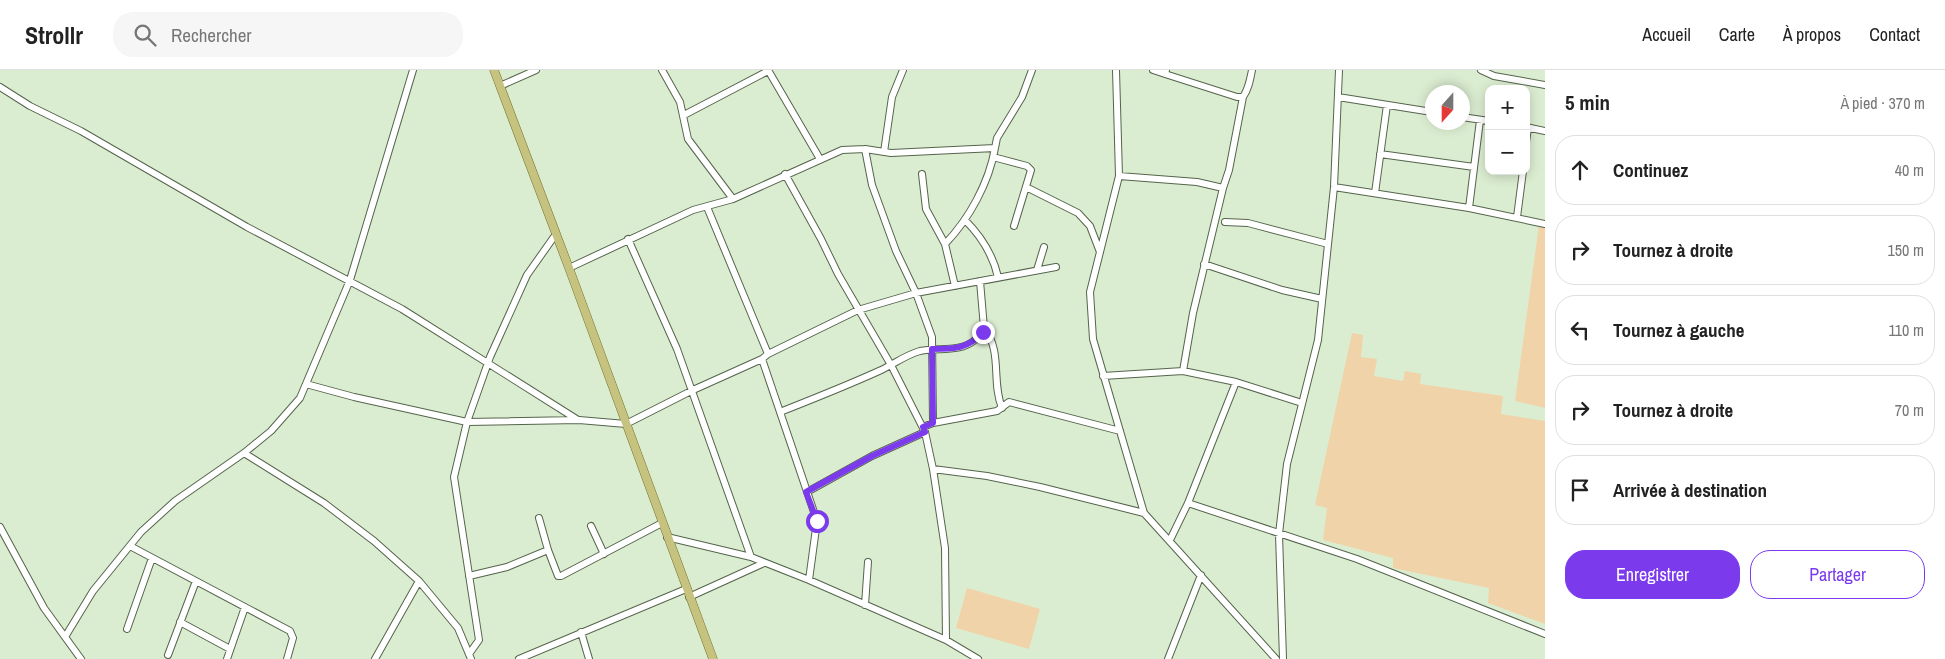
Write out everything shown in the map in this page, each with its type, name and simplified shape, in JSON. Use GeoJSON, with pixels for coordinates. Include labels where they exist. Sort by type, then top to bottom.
{"type":"FeatureCollection","features":[{"type":"Feature","properties":{"kind":"main road"},"geometry":{"type":"LineString","coordinates":[[494,70],[713,659]]}},
{"type":"Feature","properties":{"kind":"street"},"geometry":{"type":"LineString","coordinates":[[65,637],[93,591],[141,532],[174,501],[244,454],[271,431],[300,398],[350,280],[413,70]]}},
{"type":"Feature","properties":{"kind":"street"},"geometry":{"type":"LineString","coordinates":[[500,86],[536,70]]}},
{"type":"Feature","properties":{"kind":"street"},"geometry":{"type":"LineString","coordinates":[[662,70],[680,102],[688,139],[733,199]]}},
{"type":"Feature","properties":{"kind":"street"},"geometry":{"type":"LineString","coordinates":[[684,115],[768,70],[820,159]]}},
{"type":"Feature","properties":{"kind":"street"},"geometry":{"type":"LineString","coordinates":[[884,152],[892,97],[903,70]]}},
{"type":"Feature","properties":{"kind":"street"},"geometry":{"type":"LineString","coordinates":[[945,244],[965,220],[974,203],[993,157],[997,138],[1022,96],[1032,70]]}},
{"type":"Feature","properties":{"kind":"street"},"geometry":{"type":"LineString","coordinates":[[1116,70],[1119,176],[1090,292],[1090,301],[1093,339],[1144,513]]}},
{"type":"Feature","properties":{"kind":"street"},"geometry":{"type":"LineString","coordinates":[[1153,70],[1165,72],[1237,97],[1242,96]]}},
{"type":"Feature","properties":{"kind":"street"},"geometry":{"type":"LineString","coordinates":[[1184,371],[1193,313],[1204,264],[1222,188],[1229,170],[1242,96],[1250,84],[1252,70]]}},
{"type":"Feature","properties":{"kind":"street"},"geometry":{"type":"LineString","coordinates":[[1283,659],[1280,534],[1287,464],[1318,340],[1334,187],[1339,70]]}},
{"type":"Feature","properties":{"kind":"street"},"geometry":{"type":"LineString","coordinates":[[1481,70],[1494,76],[1545,85]]}},
{"type":"Feature","properties":{"kind":"street"},"geometry":{"type":"LineString","coordinates":[[0,87],[30,106],[81,131],[247,227],[411,314],[579,420]]}},
{"type":"Feature","properties":{"kind":"street"},"geometry":{"type":"LineString","coordinates":[[1338,97],[1425,111]]}},
{"type":"Feature","properties":{"kind":"street"},"geometry":{"type":"LineString","coordinates":[[1375,193],[1387,105]]}},
{"type":"Feature","properties":{"kind":"street"},"geometry":{"type":"LineString","coordinates":[[1470,118],[1485,121]]}},
{"type":"Feature","properties":{"kind":"street"},"geometry":{"type":"LineString","coordinates":[[1469,208],[1480,120]]}},
{"type":"Feature","properties":{"kind":"street"},"geometry":{"type":"LineString","coordinates":[[1530,128],[1545,130]]}},
{"type":"Feature","properties":{"kind":"street"},"geometry":{"type":"LineString","coordinates":[[569,268],[693,210],[733,199],[842,150],[865,149],[884,152],[964,151],[995,148]]}},
{"type":"Feature","properties":{"kind":"street"},"geometry":{"type":"LineString","coordinates":[[865,149],[872,185],[896,251],[916,293],[932,337],[933,423]]}},
{"type":"Feature","properties":{"kind":"street"},"geometry":{"type":"LineString","coordinates":[[1380,154],[1474,167]]}},
{"type":"Feature","properties":{"kind":"street"},"geometry":{"type":"LineString","coordinates":[[993,157],[1030,167],[1014,226]]}},
{"type":"Feature","properties":{"kind":"street"},"geometry":{"type":"LineString","coordinates":[[785,174],[858,310],[891,366],[924,430],[933,469],[946,548],[946,640]]}},
{"type":"Feature","properties":{"kind":"street"},"geometry":{"type":"LineString","coordinates":[[922,174],[926,209],[945,244],[955,286]]}},
{"type":"Feature","properties":{"kind":"street"},"geometry":{"type":"LineString","coordinates":[[1517,217],[1522,175]]}},
{"type":"Feature","properties":{"kind":"street"},"geometry":{"type":"LineString","coordinates":[[1119,176],[1207,183],[1222,188]]}},
{"type":"Feature","properties":{"kind":"street"},"geometry":{"type":"LineString","coordinates":[[1026,187],[1078,213],[1090,226],[1100,253]]}},
{"type":"Feature","properties":{"kind":"street"},"geometry":{"type":"LineString","coordinates":[[1334,187],[1469,208],[1545,224]]}},
{"type":"Feature","properties":{"kind":"street"},"geometry":{"type":"LineString","coordinates":[[707,207],[765,356],[780,412],[817,521],[809,580]]}},
{"type":"Feature","properties":{"kind":"street"},"geometry":{"type":"LineString","coordinates":[[965,220],[976,231],[989,251],[996,266],[998,277]]}},
{"type":"Feature","properties":{"kind":"street"},"geometry":{"type":"LineString","coordinates":[[1225,222],[1248,224],[1328,244]]}},
{"type":"Feature","properties":{"kind":"street"},"geometry":{"type":"LineString","coordinates":[[470,656],[478,640],[454,477],[467,422],[488,362],[526,275],[556,234]]}},
{"type":"Feature","properties":{"kind":"street"},"geometry":{"type":"LineString","coordinates":[[628,239],[677,349],[693,390],[716,463],[750,557]]}},
{"type":"Feature","properties":{"kind":"street"},"geometry":{"type":"LineString","coordinates":[[1037,270],[1044,247]]}},
{"type":"Feature","properties":{"kind":"street"},"geometry":{"type":"LineString","coordinates":[[1204,264],[1282,290],[1322,299]]}},
{"type":"Feature","properties":{"kind":"street"},"geometry":{"type":"LineString","coordinates":[[306,384],[354,397],[467,422],[579,420],[626,424],[858,310],[916,293],[1056,267]]}},
{"type":"Feature","properties":{"kind":"street"},"geometry":{"type":"LineString","coordinates":[[780,412],[891,366],[907,355],[932,349],[951,349],[968,345],[981,335],[984,328],[980,281]]}},
{"type":"Feature","properties":{"kind":"street"},"geometry":{"type":"LineString","coordinates":[[984,328],[991,337],[994,346],[997,364],[996,390],[1002,408]]}},
{"type":"Feature","properties":{"kind":"street"},"geometry":{"type":"LineString","coordinates":[[1103,376],[1184,371],[1236,382],[1302,403]]}},
{"type":"Feature","properties":{"kind":"street"},"geometry":{"type":"LineString","coordinates":[[1170,540],[1188,503],[1236,382]]}},
{"type":"Feature","properties":{"kind":"street"},"geometry":{"type":"LineString","coordinates":[[806,492],[924,430],[933,423],[997,411],[1009,402],[1120,431]]}},
{"type":"Feature","properties":{"kind":"street"},"geometry":{"type":"LineString","coordinates":[[244,454],[324,503],[374,540],[419,581],[458,628],[470,656]]}},
{"type":"Feature","properties":{"kind":"street"},"geometry":{"type":"LineString","coordinates":[[933,469],[987,476],[1040,487],[1144,513],[1276,659]]}},
{"type":"Feature","properties":{"kind":"street"},"geometry":{"type":"LineString","coordinates":[[1188,503],[1357,559],[1545,634]]}},
{"type":"Feature","properties":{"kind":"street"},"geometry":{"type":"LineString","coordinates":[[539,518],[558,576],[662,523]]}},
{"type":"Feature","properties":{"kind":"street"},"geometry":{"type":"LineString","coordinates":[[591,526],[604,554]]}},
{"type":"Feature","properties":{"kind":"street"},"geometry":{"type":"LineString","coordinates":[[0,527],[44,608],[81,659]]}},
{"type":"Feature","properties":{"kind":"street"},"geometry":{"type":"LineString","coordinates":[[667,537],[750,557],[809,580],[946,640],[967,656],[978,659]]}},
{"type":"Feature","properties":{"kind":"street"},"geometry":{"type":"LineString","coordinates":[[130,546],[290,631],[293,638],[286,659]]}},
{"type":"Feature","properties":{"kind":"street"},"geometry":{"type":"LineString","coordinates":[[469,576],[507,566],[548,550]]}},
{"type":"Feature","properties":{"kind":"street"},"geometry":{"type":"LineString","coordinates":[[128,629],[152,558]]}},
{"type":"Feature","properties":{"kind":"street"},"geometry":{"type":"LineString","coordinates":[[865,605],[868,562]]}},
{"type":"Feature","properties":{"kind":"street"},"geometry":{"type":"LineString","coordinates":[[519,659],[581,632],[764,563]]}},
{"type":"Feature","properties":{"kind":"street"},"geometry":{"type":"LineString","coordinates":[[1168,659],[1201,576]]}},
{"type":"Feature","properties":{"kind":"street"},"geometry":{"type":"LineString","coordinates":[[168,655],[196,581]]}},
{"type":"Feature","properties":{"kind":"street"},"geometry":{"type":"LineString","coordinates":[[375,659],[419,581]]}},
{"type":"Feature","properties":{"kind":"street"},"geometry":{"type":"LineString","coordinates":[[227,659],[245,607]]}},
{"type":"Feature","properties":{"kind":"street"},"geometry":{"type":"LineString","coordinates":[[180,622],[230,649]]}},
{"type":"Feature","properties":{"kind":"street"},"geometry":{"type":"LineString","coordinates":[[581,632],[589,659]]}},
{"type":"Feature","properties":{"kind":"shaded area"},"geometry":{"type":"Polygon","coordinates":[[[1539,225],[1545,227],[1545,408],[1515,401],[1539,225]]]}},
{"type":"Feature","properties":{"kind":"shaded area"},"geometry":{"type":"Polygon","coordinates":[[[1352,333],[1363,335],[1361,357],[1377,359],[1374,376],[1403,381],[1405,371],[1421,374],[1420,384],[1503,396],[1501,414],[1545,421],[1545,624],[1488,603],[1489,588],[1393,568],[1393,558],[1323,540],[1327,508],[1315,505],[1352,333]]]}},
{"type":"Feature","properties":{"kind":"shaded area"},"geometry":{"type":"Polygon","coordinates":[[[967,588],[1040,609],[1029,649],[956,628],[967,588]]]}},
{"type":"Feature","properties":{"kind":"route"},"geometry":{"type":"LineString","coordinates":[[817,521],[806,492],[872,456],[925,432],[923,427],[933,423],[932,349],[951,349],[968,345],[983,332]]}}]}
